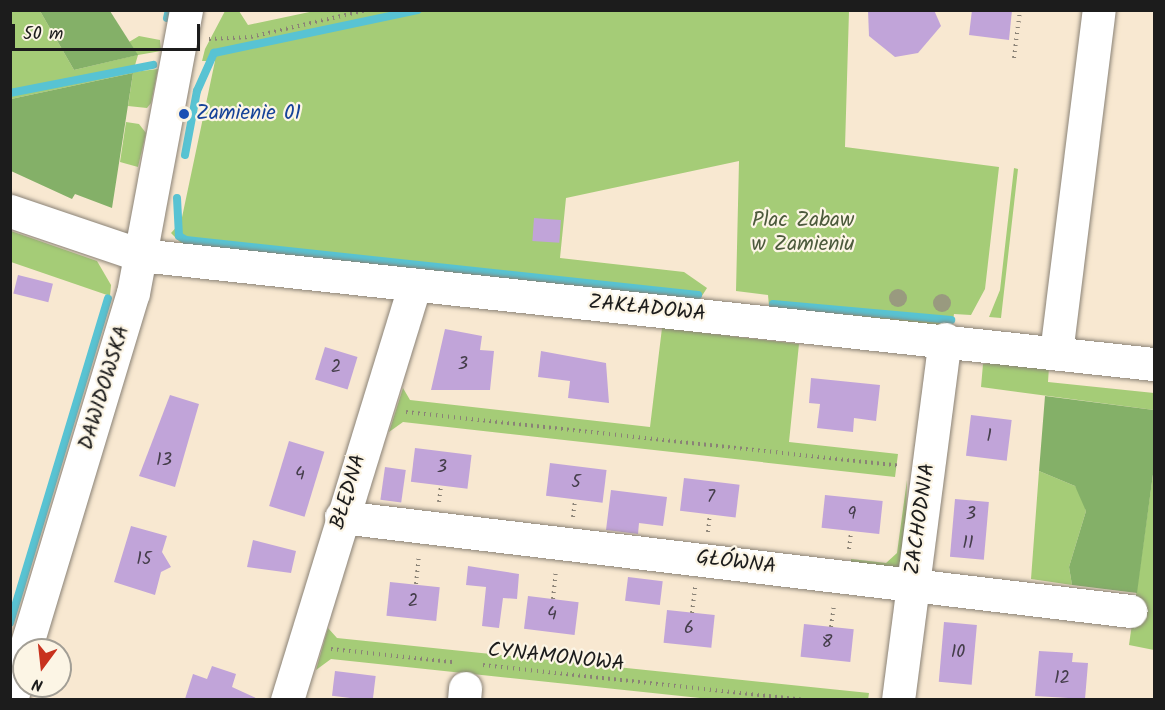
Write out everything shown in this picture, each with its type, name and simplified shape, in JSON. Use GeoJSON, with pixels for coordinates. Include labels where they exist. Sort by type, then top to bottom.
{"type":"FeatureCollection","features":[{"type":"Feature","properties":{"kind":"street"},"geometry":{"type":"LineString","coordinates":[[1056,353],[1099,10]]}},
{"type":"Feature","properties":{"kind":"street","name":"DAWIDOWSKA"},"geometry":{"type":"LineString","coordinates":[[30,638],[133,293],[182,23]]}},
{"type":"Feature","properties":{"kind":"street"},"geometry":{"type":"LineString","coordinates":[[10,211],[140,255]]}},
{"type":"Feature","properties":{"kind":"street","name":"ZAKŁADOWA"},"geometry":{"type":"LineString","coordinates":[[140,255],[945,339],[1155,364]]}},
{"type":"Feature","properties":{"kind":"street","name":"BŁĘDNA"},"geometry":{"type":"LineString","coordinates":[[287,699],[341,517],[415,285]]}},
{"type":"Feature","properties":{"kind":"street","name":"ZACHODNIA"},"geometry":{"type":"LineString","coordinates":[[898,699],[945,339]]}},
{"type":"Feature","properties":{"kind":"street","name":"GŁÓWNA"},"geometry":{"type":"LineString","coordinates":[[341,517],[912,583],[1130,611]]}},
{"type":"Feature","properties":{"kind":"path"},"geometry":{"type":"LineString","coordinates":[[182,23],[223,41],[367,10]]}},
{"type":"Feature","properties":{"kind":"path"},"geometry":{"type":"LineString","coordinates":[[1014,58],[1020,10]]}},
{"type":"Feature","properties":{"kind":"path"},"geometry":{"type":"LineString","coordinates":[[403,412],[927,469]]}},
{"type":"Feature","properties":{"kind":"path"},"geometry":{"type":"LineString","coordinates":[[416,584],[419,550]]}},
{"type":"Feature","properties":{"kind":"path"},"geometry":{"type":"LineString","coordinates":[[553,599],[557,566]]}},
{"type":"Feature","properties":{"kind":"path"},"geometry":{"type":"LineString","coordinates":[[692,613],[696,581]]}},
{"type":"Feature","properties":{"kind":"path","name":"CYNAMONOWA"},"geometry":{"type":"LineString","coordinates":[[304,643],[466,679],[805,699]]}},
{"type":"Feature","properties":{"kind":"green space","name":"Plac Zabaw w Zamieniu"},"geometry":{"type":"Polygon","coordinates":[[[319,10],[849,11],[845,147],[999,167],[985,289],[971,315],[954,314],[952,327],[769,306],[768,295],[736,291],[739,161],[566,198],[560,258],[684,272],[707,288],[700,299],[184,246],[171,233],[181,222],[215,61],[202,61],[205,49],[225,11],[239,11],[248,25],[319,10]]]}},
{"type":"Feature","properties":{"kind":"green space"},"geometry":{"type":"Polygon","coordinates":[[[10,11],[40,11],[74,70],[137,55],[129,42],[139,36],[160,40],[161,51],[138,55],[133,72],[158,69],[151,103],[147,108],[128,106],[133,73],[11,99],[10,11]]]}},
{"type":"Feature","properties":{"kind":"green space"},"geometry":{"type":"Polygon","coordinates":[[[40,11],[110,11],[138,55],[74,70],[40,11]]]}},
{"type":"Feature","properties":{"kind":"green space"},"geometry":{"type":"Polygon","coordinates":[[[133,73],[112,208],[75,194],[72,199],[11,171],[11,99],[133,73]]]}},
{"type":"Feature","properties":{"kind":"green space"},"geometry":{"type":"Polygon","coordinates":[[[126,122],[139,124],[146,133],[138,167],[120,162],[126,122]]]}},
{"type":"Feature","properties":{"kind":"green space"},"geometry":{"type":"Polygon","coordinates":[[[1014,168],[1018,169],[1001,318],[989,317],[1000,290],[1014,168]]]}},
{"type":"Feature","properties":{"kind":"green space"},"geometry":{"type":"Polygon","coordinates":[[[11,231],[97,261],[111,285],[110,296],[11,262],[11,231]]]}},
{"type":"Feature","properties":{"kind":"green space"},"geometry":{"type":"Polygon","coordinates":[[[662,328],[799,344],[789,442],[898,454],[895,477],[403,422],[389,432],[403,388],[410,400],[650,427],[662,328]]]}},
{"type":"Feature","properties":{"kind":"green space"},"geometry":{"type":"Polygon","coordinates":[[[1010,361],[1049,367],[1048,382],[1154,393],[1154,410],[981,387],[983,364],[1010,361]]]}},
{"type":"Feature","properties":{"kind":"green space"},"geometry":{"type":"Polygon","coordinates":[[[1045,396],[1154,410],[1154,467],[1137,593],[1072,585],[1069,567],[1086,511],[1075,486],[1039,471],[1045,396]]]}},
{"type":"Feature","properties":{"kind":"green space"},"geometry":{"type":"Polygon","coordinates":[[[1154,467],[1154,650],[1129,645],[1154,467]]]}},
{"type":"Feature","properties":{"kind":"green space"},"geometry":{"type":"Polygon","coordinates":[[[1039,471],[1075,486],[1082,497],[1086,511],[1069,567],[1072,585],[1031,579],[1039,471]]]}},
{"type":"Feature","properties":{"kind":"green space"},"geometry":{"type":"Polygon","coordinates":[[[907,480],[905,560],[896,571],[851,566],[851,559],[886,563],[897,553],[907,480]]]}},
{"type":"Feature","properties":{"kind":"green space"},"geometry":{"type":"Polygon","coordinates":[[[328,628],[337,638],[869,693],[868,700],[719,700],[331,659],[316,670],[328,628]]]}},
{"type":"Feature","properties":{"kind":"building"},"geometry":{"type":"Polygon","coordinates":[[[868,10],[934,10],[941,26],[918,53],[895,57],[869,36],[868,10]]]}},
{"type":"Feature","properties":{"kind":"building"},"geometry":{"type":"Polygon","coordinates":[[[972,10],[1012,10],[1009,40],[969,35],[972,10]]]}},
{"type":"Feature","properties":{"kind":"building"},"geometry":{"type":"Polygon","coordinates":[[[534,218],[561,220],[559,243],[532,241],[534,218]]]}},
{"type":"Feature","properties":{"kind":"building"},"geometry":{"type":"Polygon","coordinates":[[[18,275],[53,284],[48,302],[13,293],[18,275]]]}},
{"type":"Feature","properties":{"kind":"building"},"geometry":{"type":"Polygon","coordinates":[[[445,329],[482,336],[480,350],[494,351],[490,390],[431,390],[445,329]]]}},
{"type":"Feature","properties":{"kind":"building"},"geometry":{"type":"Polygon","coordinates":[[[325,347],[358,357],[348,389],[315,380],[325,347]]]}},
{"type":"Feature","properties":{"kind":"building"},"geometry":{"type":"Polygon","coordinates":[[[541,351],[606,363],[609,403],[568,398],[570,381],[538,377],[541,351]]]}},
{"type":"Feature","properties":{"kind":"building"},"geometry":{"type":"Polygon","coordinates":[[[811,378],[880,385],[876,421],[854,418],[853,432],[817,428],[820,404],[809,403],[811,378]]]}},
{"type":"Feature","properties":{"kind":"building"},"geometry":{"type":"Polygon","coordinates":[[[170,395],[199,404],[175,487],[139,476],[170,395]]]}},
{"type":"Feature","properties":{"kind":"building"},"geometry":{"type":"Polygon","coordinates":[[[971,415],[1012,420],[1007,461],[966,456],[971,415]]]}},
{"type":"Feature","properties":{"kind":"building"},"geometry":{"type":"Polygon","coordinates":[[[289,441],[324,452],[305,517],[269,506],[289,441]]]}},
{"type":"Feature","properties":{"kind":"building"},"geometry":{"type":"Polygon","coordinates":[[[415,448],[472,455],[467,489],[411,482],[415,448]]]}},
{"type":"Feature","properties":{"kind":"building"},"geometry":{"type":"Polygon","coordinates":[[[550,463],[607,470],[603,503],[546,496],[550,463]]]}},
{"type":"Feature","properties":{"kind":"building"},"geometry":{"type":"Polygon","coordinates":[[[385,467],[406,470],[401,503],[380,500],[385,467]]]}},
{"type":"Feature","properties":{"kind":"building"},"geometry":{"type":"Polygon","coordinates":[[[684,478],[740,485],[736,518],[680,511],[684,478]]]}},
{"type":"Feature","properties":{"kind":"building"},"geometry":{"type":"Polygon","coordinates":[[[611,490],[667,497],[663,526],[639,523],[638,534],[606,530],[611,490]]]}},
{"type":"Feature","properties":{"kind":"building"},"geometry":{"type":"Polygon","coordinates":[[[825,495],[883,501],[879,534],[822,528],[825,495]]]}},
{"type":"Feature","properties":{"kind":"building"},"geometry":{"type":"Polygon","coordinates":[[[955,499],[989,502],[984,560],[950,557],[955,499]]]}},
{"type":"Feature","properties":{"kind":"building"},"geometry":{"type":"Polygon","coordinates":[[[131,526],[167,536],[162,552],[171,567],[161,572],[155,595],[114,582],[131,526]]]}},
{"type":"Feature","properties":{"kind":"building"},"geometry":{"type":"Polygon","coordinates":[[[253,540],[296,551],[291,573],[247,567],[253,540]]]}},
{"type":"Feature","properties":{"kind":"building"},"geometry":{"type":"Polygon","coordinates":[[[468,566],[519,574],[517,599],[503,598],[499,628],[482,626],[486,587],[466,585],[468,566]]]}},
{"type":"Feature","properties":{"kind":"building"},"geometry":{"type":"Polygon","coordinates":[[[628,577],[663,581],[660,605],[625,601],[628,577]]]}},
{"type":"Feature","properties":{"kind":"building"},"geometry":{"type":"Polygon","coordinates":[[[390,582],[440,587],[436,621],[386,616],[390,582]]]}},
{"type":"Feature","properties":{"kind":"building"},"geometry":{"type":"Polygon","coordinates":[[[528,596],[579,602],[575,635],[524,629],[528,596]]]}},
{"type":"Feature","properties":{"kind":"building"},"geometry":{"type":"Polygon","coordinates":[[[667,610],[715,615],[711,648],[664,643],[667,610]]]}},
{"type":"Feature","properties":{"kind":"building"},"geometry":{"type":"Polygon","coordinates":[[[944,622],[977,625],[972,685],[939,682],[944,622]]]}},
{"type":"Feature","properties":{"kind":"building"},"geometry":{"type":"Polygon","coordinates":[[[804,624],[854,629],[850,662],[801,657],[804,624]]]}},
{"type":"Feature","properties":{"kind":"building"},"geometry":{"type":"Polygon","coordinates":[[[1039,651],[1073,653],[1072,662],[1088,663],[1085,699],[1035,696],[1039,651]]]}},
{"type":"Feature","properties":{"kind":"building"},"geometry":{"type":"Polygon","coordinates":[[[212,666],[236,674],[232,687],[258,699],[185,699],[193,674],[207,679],[212,666]]]}},
{"type":"Feature","properties":{"kind":"building"},"geometry":{"type":"Polygon","coordinates":[[[335,671],[376,676],[373,700],[332,696],[335,671]]]}},
{"type":"Feature","properties":{"kind":"waterway"},"geometry":{"type":"LineString","coordinates":[[167,18],[169,10]]}},
{"type":"Feature","properties":{"kind":"waterway"},"geometry":{"type":"LineString","coordinates":[[185,155],[197,91],[214,53],[418,10]]}},
{"type":"Feature","properties":{"kind":"waterway"},"geometry":{"type":"LineString","coordinates":[[10,93],[153,65]]}},
{"type":"Feature","properties":{"kind":"waterway"},"geometry":{"type":"LineString","coordinates":[[177,198],[179,236],[186,240],[698,295]]}},
{"type":"Feature","properties":{"kind":"waterway"},"geometry":{"type":"LineString","coordinates":[[10,623],[108,298]]}},
{"type":"Feature","properties":{"kind":"waterway"},"geometry":{"type":"LineString","coordinates":[[773,304],[951,320]]}},
{"type":"Feature","properties":{"kind":"place","name":"Zamienie 01"},"geometry":{"type":"Point","coordinates":[184,114]}}]}
